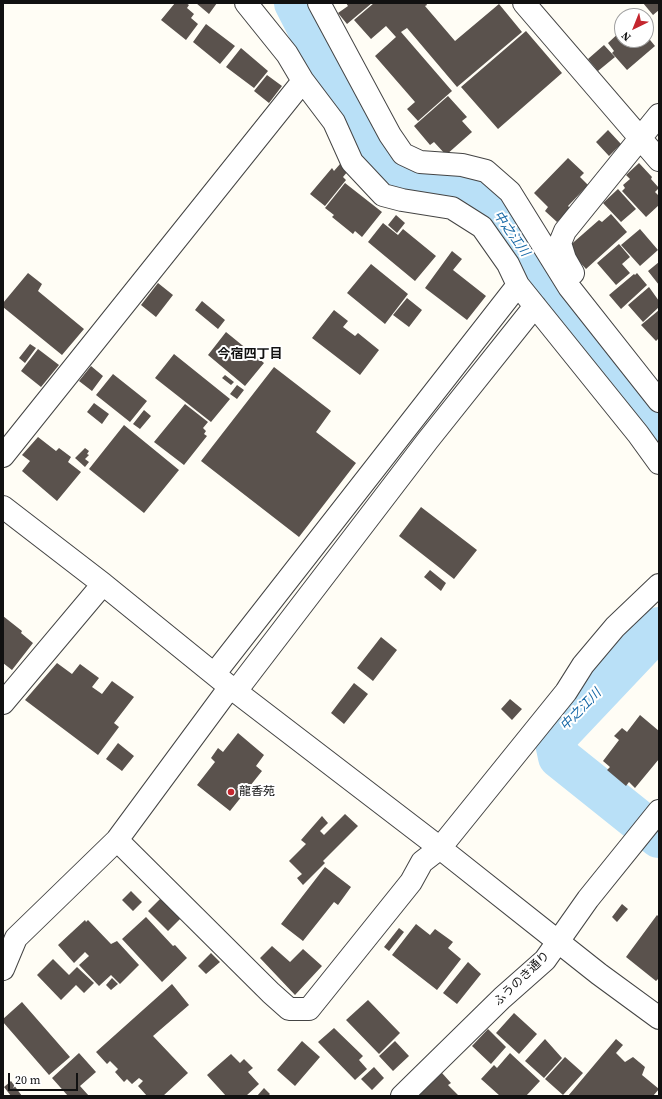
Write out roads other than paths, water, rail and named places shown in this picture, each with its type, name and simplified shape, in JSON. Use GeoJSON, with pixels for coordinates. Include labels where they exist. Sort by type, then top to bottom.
{"type":"FeatureCollection","features":[{"type":"Feature","properties":{"kind":"street"},"geometry":{"type":"LineString","coordinates":[[246,3],[288,54],[303,81],[334,122],[352,162],[383,195],[402,200],[452,208],[482,227],[496,244],[518,285],[638,434],[659,463]]}},
{"type":"Feature","properties":{"kind":"street"},"geometry":{"type":"LineString","coordinates":[[319,3],[390,135],[403,154],[420,162],[462,165],[486,171],[510,192],[569,287],[659,402]]}},
{"type":"Feature","properties":{"kind":"street"},"geometry":{"type":"LineString","coordinates":[[524,3],[659,160]]}},
{"type":"Feature","properties":{"kind":"street"},"geometry":{"type":"LineString","coordinates":[[3,456],[303,81]]}},
{"type":"Feature","properties":{"kind":"street"},"geometry":{"type":"LineString","coordinates":[[587,309],[581,288],[565,258],[560,243],[565,231],[659,115]]}},
{"type":"Feature","properties":{"kind":"street"},"geometry":{"type":"LineString","coordinates":[[3,969],[16,938],[117,840],[227,684],[518,285]]}},
{"type":"Feature","properties":{"kind":"street"},"geometry":{"type":"LineString","coordinates":[[227,684],[428,440],[535,306]]}},
{"type":"Feature","properties":{"kind":"street"},"geometry":{"type":"LineString","coordinates":[[3,507],[558,942],[659,1018]]}},
{"type":"Feature","properties":{"kind":"street"},"geometry":{"type":"LineString","coordinates":[[3,703],[103,584]]}},
{"type":"Feature","properties":{"kind":"street"},"geometry":{"type":"LineString","coordinates":[[117,840],[234,957],[289,1009],[309,1009],[411,882],[422,862],[440,848],[566,692],[583,665],[615,627],[659,585]]}},
{"type":"Feature","properties":{"kind":"street","name":"ふうのき通り"},"geometry":{"type":"LineString","coordinates":[[402,1096],[502,998],[545,960],[588,899],[657,814]]}},
{"type":"Feature","properties":{"kind":"waterway","name":"中之江川"},"geometry":{"type":"LineString","coordinates":[[295,3],[376,161],[392,177],[410,184],[449,184],[476,191],[498,212],[545,284],[659,431]]}},
{"type":"Feature","properties":{"kind":"waterway","name":"中之江川"},"geometry":{"type":"LineString","coordinates":[[659,628],[555,738],[559,757],[659,837]]}},
{"type":"Feature","properties":{"kind":"place","name":"龍香苑"},"geometry":{"type":"Point","coordinates":[231,792]}},
{"type":"Feature","properties":{"kind":"district","name":"今宿四丁目"},"geometry":{"type":"Point","coordinates":[250,355]}}]}
